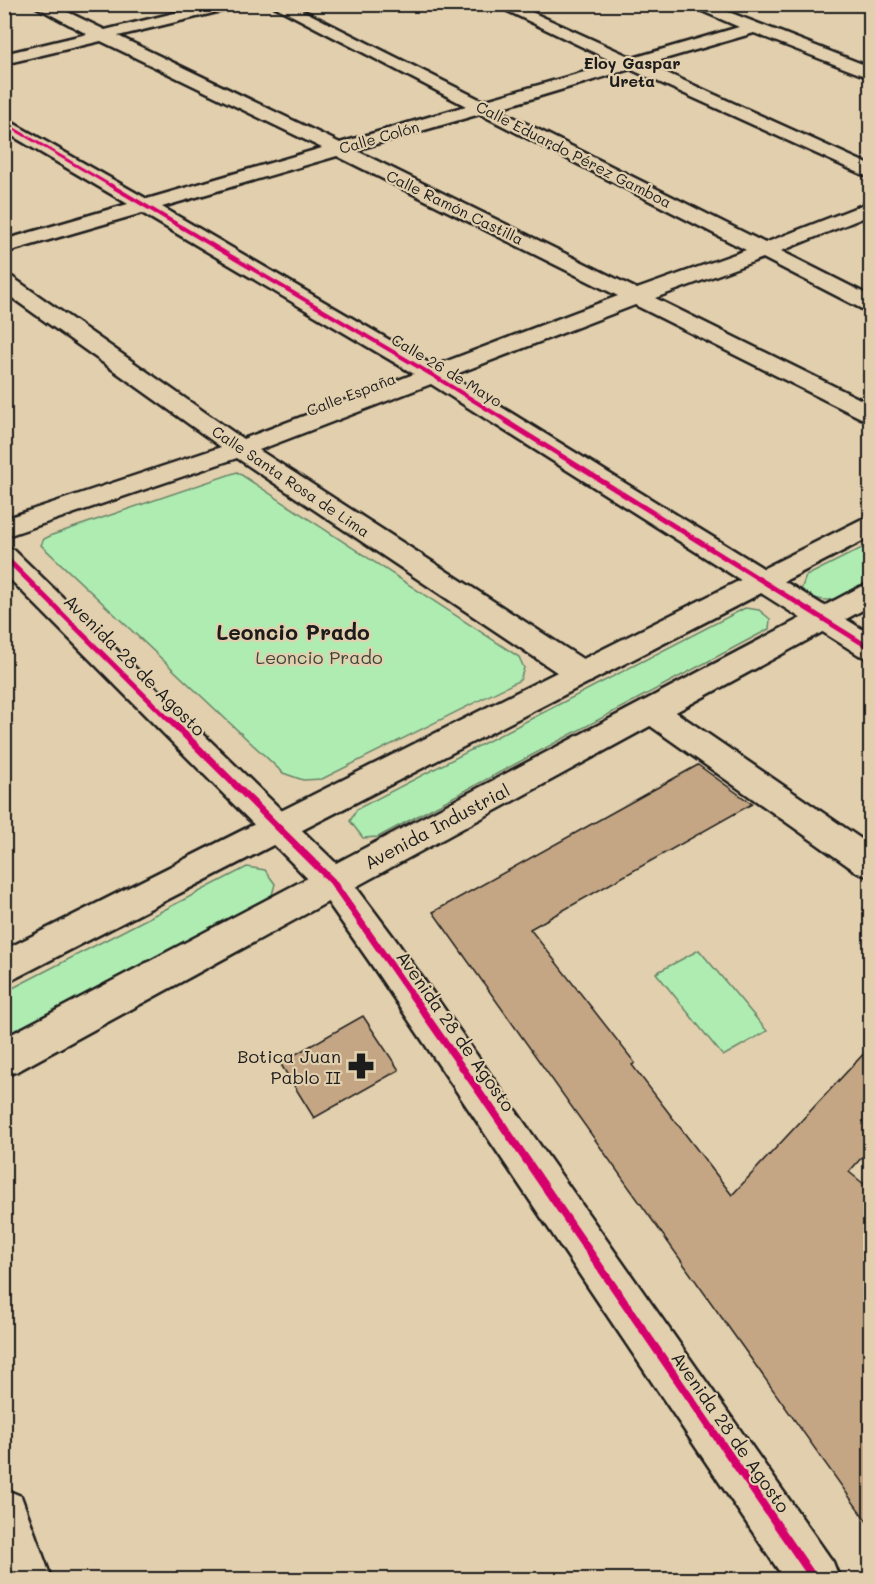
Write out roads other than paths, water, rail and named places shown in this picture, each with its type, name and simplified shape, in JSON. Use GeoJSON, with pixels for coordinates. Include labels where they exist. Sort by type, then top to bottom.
{"type":"FeatureCollection","features":[{"type":"Feature","properties":{"kind":"street","name":"Calle Ramón Castilla"},"geometry":{"type":"LineString","coordinates":[[38,4],[338,149],[870,413]]}},
{"type":"Feature","properties":{"kind":"street"},"geometry":{"type":"LineString","coordinates":[[4,59],[233,4]]}},
{"type":"Feature","properties":{"kind":"street","name":"Calle Eduardo Pérez Gamboa"},"geometry":{"type":"LineString","coordinates":[[277,4],[870,304]]}},
{"type":"Feature","properties":{"kind":"street"},"geometry":{"type":"LineString","coordinates":[[500,4],[870,172]]}},
{"type":"Feature","properties":{"kind":"street"},"geometry":{"type":"LineString","coordinates":[[693,4],[870,73]]}},
{"type":"Feature","properties":{"kind":"street","name":"Calle Colón"},"geometry":{"type":"LineString","coordinates":[[4,247],[754,28]]}},
{"type":"Feature","properties":{"kind":"street","name":"Calle 26 de Mayo"},"geometry":{"type":"LineString","coordinates":[[4,123],[434,376],[870,648]]}},
{"type":"Feature","properties":{"kind":"street","name":"Calle España"},"geometry":{"type":"LineString","coordinates":[[4,528],[240,449],[870,208]]}},
{"type":"Feature","properties":{"kind":"street","name":"Calle Santa Rosa de Lima"},"geometry":{"type":"LineString","coordinates":[[4,282],[240,449],[581,673]]}},
{"type":"Feature","properties":{"kind":"street"},"geometry":{"type":"LineString","coordinates":[[4,968],[870,526]]}},
{"type":"Feature","properties":{"kind":"street","name":"Avenida 28 de Agosto"},"geometry":{"type":"LineString","coordinates":[[4,556],[332,881],[389,960],[815,1580]]}},
{"type":"Feature","properties":{"kind":"street","name":"Avenida Industrial"},"geometry":{"type":"LineString","coordinates":[[4,1058],[870,594]]}},
{"type":"Feature","properties":{"kind":"street"},"geometry":{"type":"LineString","coordinates":[[653,711],[870,863]]}},
{"type":"Feature","properties":{"kind":"street"},"geometry":{"type":"LineString","coordinates":[[4,1514],[27,1580]]}},
{"type":"Feature","properties":{"kind":"place","name":"Botica Juan Pablo II"},"geometry":{"type":"Point","coordinates":[361,1066]}},
{"type":"Feature","properties":{"kind":"district","name":"Eloy Gaspar Ureta"},"geometry":{"type":"Point","coordinates":[632,71]}},
{"type":"Feature","properties":{"kind":"district","name":"Leoncio Prado"},"geometry":{"type":"Point","coordinates":[293,631]}}]}
